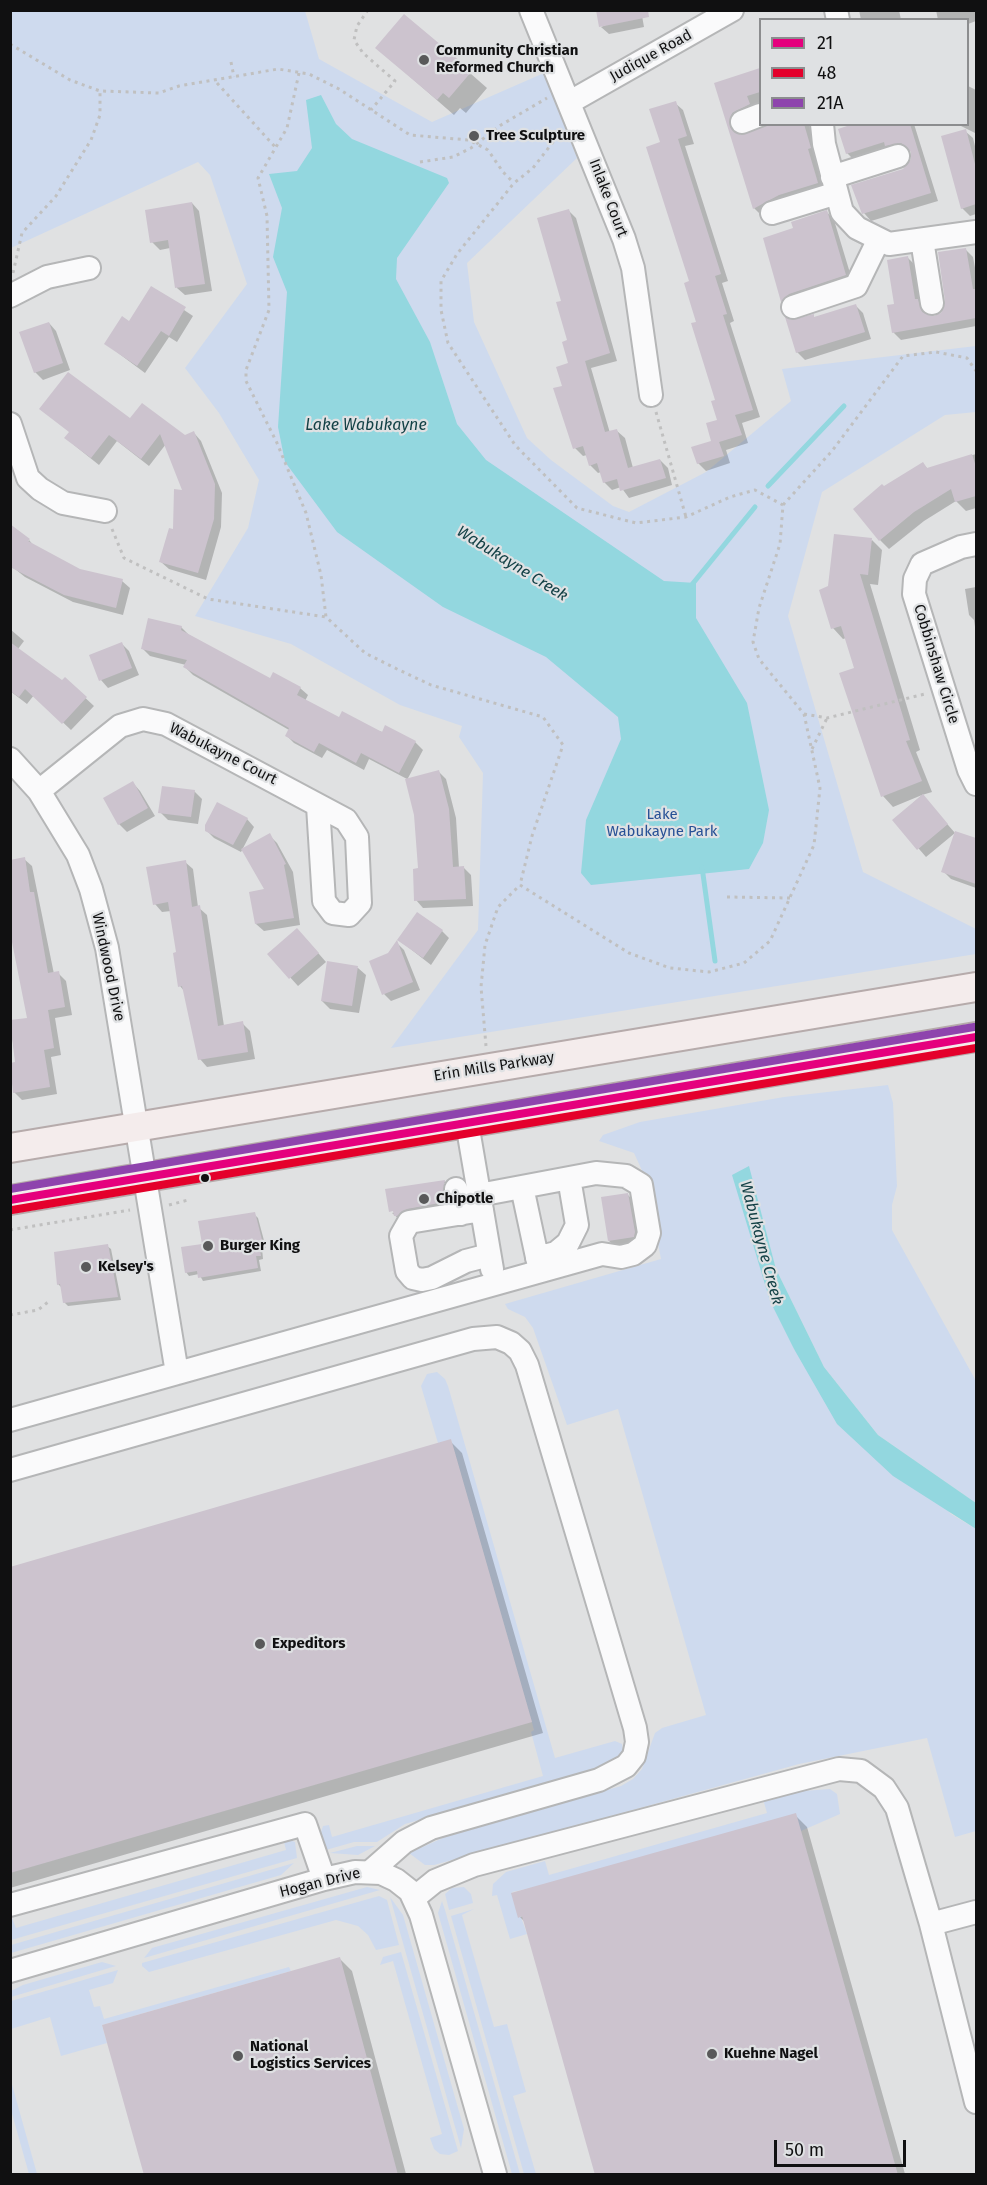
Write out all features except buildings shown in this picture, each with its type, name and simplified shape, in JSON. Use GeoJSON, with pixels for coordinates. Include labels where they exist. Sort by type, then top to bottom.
{"type":"FeatureCollection","features":[{"type":"Feature","properties":{"kind":"main road","name":"Erin Mills Parkway"},"geometry":{"type":"LineString","coordinates":[[10,1148],[976,987]]}},
{"type":"Feature","properties":{"kind":"main road"},"geometry":{"type":"LineString","coordinates":[[10,1200],[976,1037]]}},
{"type":"Feature","properties":{"kind":"street","name":"Inlake Court"},"geometry":{"type":"LineString","coordinates":[[531,10],[570,101],[633,267],[651,395]]}},
{"type":"Feature","properties":{"kind":"street","name":"Judique Road"},"geometry":{"type":"LineString","coordinates":[[570,101],[732,10]]}},
{"type":"Feature","properties":{"kind":"street"},"geometry":{"type":"LineString","coordinates":[[822,126],[824,144],[842,212],[856,228],[878,241],[889,244],[976,232]]}},
{"type":"Feature","properties":{"kind":"street"},"geometry":{"type":"LineString","coordinates":[[772,213],[898,156]]}},
{"type":"Feature","properties":{"kind":"street"},"geometry":{"type":"LineString","coordinates":[[922,240],[932,303]]}},
{"type":"Feature","properties":{"kind":"street"},"geometry":{"type":"LineString","coordinates":[[793,307],[856,286],[878,241]]}},
{"type":"Feature","properties":{"kind":"street"},"geometry":{"type":"LineString","coordinates":[[11,296],[47,276],[89,268]]}},
{"type":"Feature","properties":{"kind":"street"},"geometry":{"type":"LineString","coordinates":[[10,424],[28,478],[40,489],[63,502],[105,511]]}},
{"type":"Feature","properties":{"kind":"street","name":"Cobbinshaw Circle"},"geometry":{"type":"LineString","coordinates":[[976,544],[961,547],[922,564],[915,579],[914,594],[969,770],[976,784]]}},
{"type":"Feature","properties":{"kind":"street","name":"Wabukayne Court"},"geometry":{"type":"LineString","coordinates":[[39,791],[120,726],[143,719],[166,724],[304,796],[318,806]]}},
{"type":"Feature","properties":{"kind":"street","name":"Windwood Drive"},"geometry":{"type":"LineString","coordinates":[[10,759],[39,791],[78,855],[91,889],[107,948],[177,1373]]}},
{"type":"Feature","properties":{"kind":"street"},"geometry":{"type":"LineString","coordinates":[[467,1123],[474,1206],[497,1285]]}},
{"type":"Feature","properties":{"kind":"street"},"geometry":{"type":"LineString","coordinates":[[489,1255],[466,1261],[432,1278],[413,1278],[407,1271],[400,1236],[409,1222],[474,1206],[522,1187],[596,1173],[626,1176],[641,1185],[649,1233],[645,1245],[633,1254],[621,1257],[604,1268],[523,1290],[515,1291],[497,1285]]}},
{"type":"Feature","properties":{"kind":"street"},"geometry":{"type":"LineString","coordinates":[[10,1420],[497,1285],[539,1266],[568,1243],[577,1225],[569,1178]]}},
{"type":"Feature","properties":{"kind":"street"},"geometry":{"type":"LineString","coordinates":[[522,1187],[539,1266]]}},
{"type":"Feature","properties":{"kind":"street"},"geometry":{"type":"LineString","coordinates":[[456,1189],[474,1206]]}},
{"type":"Feature","properties":{"kind":"street"},"geometry":{"type":"LineString","coordinates":[[539,1266],[602,1254],[621,1257]]}},
{"type":"Feature","properties":{"kind":"street"},"geometry":{"type":"LineString","coordinates":[[10,1470],[474,1339],[497,1337],[512,1342],[527,1365],[635,1728],[637,1742],[634,1756],[619,1770],[599,1780],[431,1828],[404,1842],[371,1871]]}},
{"type":"Feature","properties":{"kind":"street"},"geometry":{"type":"LineString","coordinates":[[414,1898],[435,1881],[474,1865],[838,1769],[861,1771],[884,1788],[897,1808],[931,1924],[976,2102]]}},
{"type":"Feature","properties":{"kind":"street"},"geometry":{"type":"LineString","coordinates":[[10,1905],[304,1824],[324,1879]]}},
{"type":"Feature","properties":{"kind":"street","name":"Hogan Drive"},"geometry":{"type":"LineString","coordinates":[[10,1971],[324,1879],[371,1871],[396,1880],[414,1898],[428,1937],[495,2175]]}},
{"type":"Feature","properties":{"kind":"street"},"geometry":{"type":"LineString","coordinates":[[931,1924],[976,1912]]}},
{"type":"Feature","properties":{"kind":"path"},"geometry":{"type":"LineString","coordinates":[[368,10],[357,27],[354,40],[363,52],[395,81],[371,110]]}},
{"type":"Feature","properties":{"kind":"path"},"geometry":{"type":"LineString","coordinates":[[10,44],[70,80],[100,91],[159,93],[179,86],[216,82],[278,69],[309,74],[339,89],[410,135],[469,140],[477,144],[488,150],[503,172],[514,183]]}},
{"type":"Feature","properties":{"kind":"path"},"geometry":{"type":"LineString","coordinates":[[231,62],[234,78]]}},
{"type":"Feature","properties":{"kind":"path"},"geometry":{"type":"LineString","coordinates":[[299,73],[287,129],[258,178],[267,216],[268,310],[246,370],[246,381],[306,513],[321,575],[326,617]]}},
{"type":"Feature","properties":{"kind":"path"},"geometry":{"type":"LineString","coordinates":[[216,82],[276,148]]}},
{"type":"Feature","properties":{"kind":"path"},"geometry":{"type":"LineString","coordinates":[[11,296],[22,233],[56,196],[92,140],[100,115],[100,91]]}},
{"type":"Feature","properties":{"kind":"path"},"geometry":{"type":"LineString","coordinates":[[420,162],[453,157],[477,144],[501,125],[570,101]]}},
{"type":"Feature","properties":{"kind":"path"},"geometry":{"type":"LineString","coordinates":[[570,101],[533,168],[514,183],[457,254],[441,280],[441,310],[448,343],[515,446],[577,508],[636,522],[686,517],[730,497],[754,490],[783,505]]}},
{"type":"Feature","properties":{"kind":"path"},"geometry":{"type":"LineString","coordinates":[[520,885],[629,953],[670,968],[709,972],[744,963],[770,941],[814,845],[820,788],[804,714],[759,659],[753,642],[759,608],[780,544],[783,505],[832,451],[903,356],[936,352],[967,358],[976,371]]}},
{"type":"Feature","properties":{"kind":"path"},"geometry":{"type":"LineString","coordinates":[[651,395],[686,517]]}},
{"type":"Feature","properties":{"kind":"path"},"geometry":{"type":"LineString","coordinates":[[105,511],[124,558],[208,599],[326,617],[365,653],[397,669],[431,685],[537,714],[549,723],[563,745],[532,836],[520,885],[498,907],[485,945],[481,987],[488,1068]]}},
{"type":"Feature","properties":{"kind":"path"},"geometry":{"type":"LineString","coordinates":[[804,714],[827,718],[944,690]]}},
{"type":"Feature","properties":{"kind":"path"},"geometry":{"type":"LineString","coordinates":[[812,750],[827,718]]}},
{"type":"Feature","properties":{"kind":"path"},"geometry":{"type":"LineString","coordinates":[[727,897],[790,898]]}},
{"type":"Feature","properties":{"kind":"path"},"geometry":{"type":"LineString","coordinates":[[166,1205],[189,1200]]}},
{"type":"Feature","properties":{"kind":"path"},"geometry":{"type":"LineString","coordinates":[[10,1230],[127,1211]]}},
{"type":"Feature","properties":{"kind":"path"},"geometry":{"type":"LineString","coordinates":[[10,1315],[38,1310],[48,1302]]}},
{"type":"Feature","properties":{"kind":"green space","name":"Lake Wabukayne Park"},"geometry":{"type":"Polygon","coordinates":[[[10,11],[305,11],[319,59],[432,122],[544,73],[577,158],[467,263],[474,322],[527,438],[551,460],[613,506],[629,512],[706,472],[791,401],[782,369],[976,346],[976,412],[945,415],[822,492],[788,616],[863,872],[976,929],[976,954],[391,1048],[478,930],[483,773],[459,737],[462,726],[400,705],[291,644],[195,616],[248,528],[259,480],[219,413],[185,368],[247,284],[210,175],[198,162],[11,248],[10,11]]]}},
{"type":"Feature","properties":{"kind":"green space"},"geometry":{"type":"Polygon","coordinates":[[[888,1085],[893,1103],[897,1186],[892,1205],[892,1230],[976,1381],[976,1503],[878,1435],[824,1367],[776,1269],[749,1167],[794,1349],[951,1514],[976,1529],[976,1831],[955,1837],[927,1738],[799,1764],[434,1865],[425,1865],[409,1853],[445,1837],[621,1786],[633,1779],[642,1769],[655,1733],[662,1728],[706,1715],[618,1409],[567,1425],[533,1328],[525,1317],[508,1309],[505,1304],[661,1259],[645,1177],[634,1153],[599,1141],[603,1135],[640,1122],[784,1097],[888,1085]]]}},
{"type":"Feature","properties":{"kind":"green space"},"geometry":{"type":"Polygon","coordinates":[[[437,1372],[445,1379],[448,1386],[555,1758],[615,1741],[622,1744],[623,1752],[606,1766],[405,1824],[377,1842],[354,1842],[326,1850],[320,1835],[323,1826],[329,1825],[332,1837],[543,1776],[531,1732],[534,1730],[451,1440],[438,1443],[421,1386],[427,1374],[437,1372]]]}},
{"type":"Feature","properties":{"kind":"green space"},"geometry":{"type":"Polygon","coordinates":[[[830,1789],[837,1794],[840,1814],[801,1831],[512,1892],[527,1934],[510,1939],[497,1895],[492,1896],[493,1884],[506,1872],[545,1861],[549,1875],[767,1813],[763,1799],[790,1792],[830,1789]]]}},
{"type":"Feature","properties":{"kind":"green space"},"geometry":{"type":"Polygon","coordinates":[[[283,1838],[295,1842],[297,1858],[11,1940],[11,1916],[16,1928],[286,1850],[283,1838]]]}},
{"type":"Feature","properties":{"kind":"green space"},"geometry":{"type":"Polygon","coordinates":[[[357,1846],[375,1846],[358,1855],[330,1853],[357,1846]]]}},
{"type":"Feature","properties":{"kind":"green space"},"geometry":{"type":"Polygon","coordinates":[[[294,1863],[281,1875],[11,1953],[11,1945],[294,1863]]]}},
{"type":"Feature","properties":{"kind":"green space"},"geometry":{"type":"Polygon","coordinates":[[[367,1887],[380,1890],[144,1958],[152,1948],[367,1887]]]}},
{"type":"Feature","properties":{"kind":"green space"},"geometry":{"type":"Polygon","coordinates":[[[464,1887],[471,1894],[473,1903],[449,1910],[445,1894],[452,1888],[464,1887]]]}},
{"type":"Feature","properties":{"kind":"green space"},"geometry":{"type":"Polygon","coordinates":[[[379,1896],[387,1900],[399,1945],[376,1950],[368,1935],[358,1926],[336,1920],[149,1972],[142,1966],[142,1963],[379,1896]]]}},
{"type":"Feature","properties":{"kind":"green space"},"geometry":{"type":"Polygon","coordinates":[[[390,1897],[403,1915],[464,2129],[461,2148],[390,1897]]]}},
{"type":"Feature","properties":{"kind":"green space"},"geometry":{"type":"Polygon","coordinates":[[[442,1901],[520,2174],[512,2174],[438,1913],[442,1901]]]}},
{"type":"Feature","properties":{"kind":"green space"},"geometry":{"type":"Polygon","coordinates":[[[474,1909],[462,1915],[494,2027],[507,2024],[526,2092],[513,2096],[536,2174],[524,2174],[451,1916],[474,1909]]]}},
{"type":"Feature","properties":{"kind":"green space"},"geometry":{"type":"Polygon","coordinates":[[[401,1952],[458,2151],[449,2155],[440,2154],[434,2149],[430,2138],[442,2134],[393,1961],[380,1965],[383,1957],[401,1952]]]}},
{"type":"Feature","properties":{"kind":"green space"},"geometry":{"type":"Polygon","coordinates":[[[102,1962],[116,1966],[11,1997],[11,1991],[23,1985],[102,1962]]]}},
{"type":"Feature","properties":{"kind":"green space"},"geometry":{"type":"Polygon","coordinates":[[[289,1967],[291,1971],[102,2025],[107,2043],[61,2056],[50,2017],[11,2029],[11,2001],[118,1970],[113,1983],[89,1990],[94,2007],[100,2006],[104,2019],[289,1967]]]}},
{"type":"Feature","properties":{"kind":"green space"},"geometry":{"type":"Polygon","coordinates":[[[10,2081],[37,2174],[29,2174],[11,2110],[10,2081]]]}},
{"type":"Feature","properties":{"kind":"water","name":"Lake Wabukayne"},"geometry":{"type":"Polygon","coordinates":[[[321,95],[336,124],[352,139],[447,178],[449,183],[397,258],[396,279],[430,342],[457,424],[486,460],[664,581],[696,583],[696,618],[747,703],[769,810],[763,843],[749,869],[591,885],[581,873],[586,820],[621,739],[618,717],[546,657],[443,607],[337,532],[285,462],[278,427],[287,292],[273,257],[282,208],[269,174],[297,171],[312,148],[306,100],[321,95]]]}},
{"type":"Feature","properties":{"kind":"water"},"geometry":{"type":"Polygon","coordinates":[[[749,1166],[776,1269],[824,1367],[878,1435],[976,1503],[976,1529],[893,1476],[837,1424],[794,1349],[770,1301],[732,1175],[749,1166]]]}},
{"type":"Feature","properties":{"kind":"waterway"},"geometry":{"type":"LineString","coordinates":[[768,486],[844,406]]}},
{"type":"Feature","properties":{"kind":"waterway"},"geometry":{"type":"LineString","coordinates":[[690,587],[755,507]]}},
{"type":"Feature","properties":{"kind":"waterway","name":"Wabukayne Creek"},"geometry":{"type":"LineString","coordinates":[[702,867],[715,961]]}},
{"type":"Feature","properties":{"kind":"transit line","name":"21A"},"geometry":{"type":"LineString","coordinates":[[10,1189],[974,1027]]}},
{"type":"Feature","properties":{"kind":"transit line","name":"21"},"geometry":{"type":"LineString","coordinates":[[10,1200],[976,1037]]}},
{"type":"Feature","properties":{"kind":"transit line","name":"48"},"geometry":{"type":"LineString","coordinates":[[12,1210],[976,1048]]}},
{"type":"Feature","properties":{"kind":"place","name":"Community Christian Reformed Church"},"geometry":{"type":"Point","coordinates":[424,60]}},
{"type":"Feature","properties":{"kind":"place","name":"Tree Sculpture"},"geometry":{"type":"Point","coordinates":[474,136]}},
{"type":"Feature","properties":{"kind":"place","name":"Chipotle"},"geometry":{"type":"Point","coordinates":[424,1199]}},
{"type":"Feature","properties":{"kind":"place","name":"Burger King"},"geometry":{"type":"Point","coordinates":[208,1246]}},
{"type":"Feature","properties":{"kind":"place","name":"Kelsey's"},"geometry":{"type":"Point","coordinates":[86,1267]}},
{"type":"Feature","properties":{"kind":"place","name":"Expeditors"},"geometry":{"type":"Point","coordinates":[260,1644]}},
{"type":"Feature","properties":{"kind":"place","name":"Kuehne Nagel"},"geometry":{"type":"Point","coordinates":[712,2054]}},
{"type":"Feature","properties":{"kind":"place","name":"National Logistics Services"},"geometry":{"type":"Point","coordinates":[238,2056]}}]}
